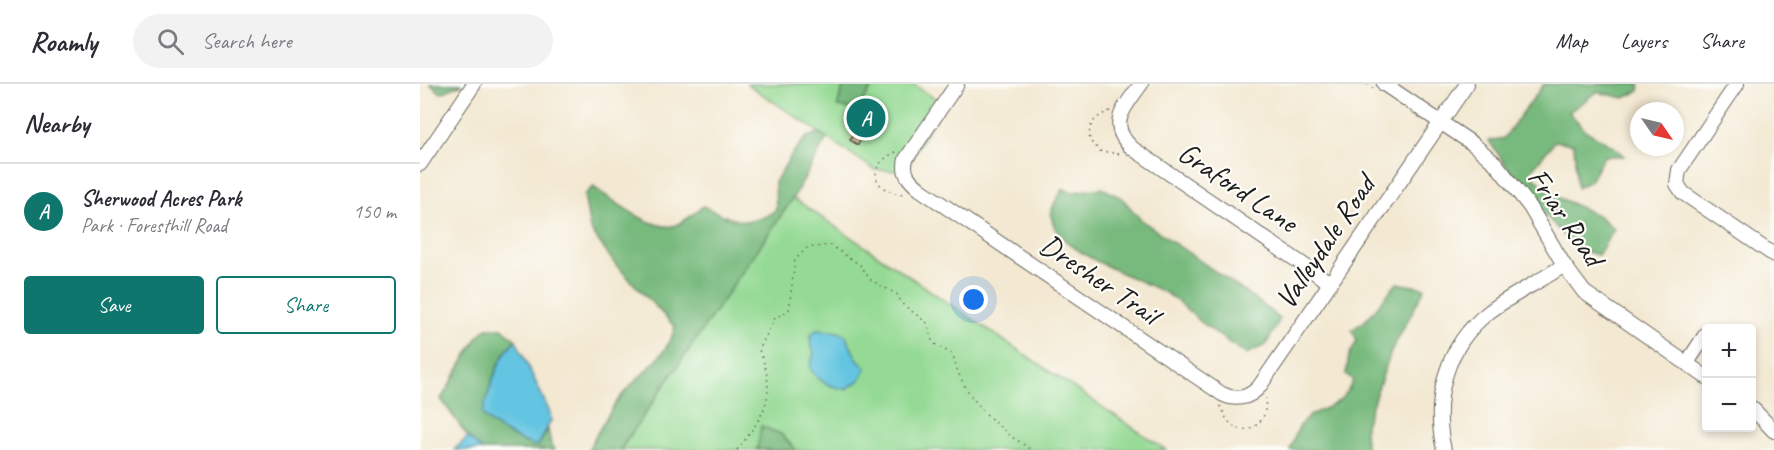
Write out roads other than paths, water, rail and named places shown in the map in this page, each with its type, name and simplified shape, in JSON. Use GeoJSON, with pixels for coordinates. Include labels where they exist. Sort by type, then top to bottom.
{"type":"FeatureCollection","features":[{"type":"Feature","properties":{"kind":"street"},"geometry":{"type":"LineString","coordinates":[[420,164],[474,84]]}},
{"type":"Feature","properties":{"kind":"street","name":"Dresher Trail"},"geometry":{"type":"LineString","coordinates":[[957,84],[909,154],[904,171],[908,178],[921,190],[1214,394]]}},
{"type":"Feature","properties":{"kind":"street","name":"Graford Lane"},"geometry":{"type":"LineString","coordinates":[[1141,84],[1120,118],[1119,133],[1124,141],[1330,282]]}},
{"type":"Feature","properties":{"kind":"street","name":"Friar Road"},"geometry":{"type":"LineString","coordinates":[[1384,84],[1473,144],[1496,164],[1530,207],[1577,284],[1591,298],[1702,374]]}},
{"type":"Feature","properties":{"kind":"street","name":"Valleydale Road"},"geometry":{"type":"LineString","coordinates":[[1214,394],[1237,399],[1256,391],[1467,84]]}},
{"type":"Feature","properties":{"kind":"street"},"geometry":{"type":"LineString","coordinates":[[1737,84],[1679,170],[1677,184],[1683,193],[1774,255]]}},
{"type":"Feature","properties":{"kind":"street"},"geometry":{"type":"LineString","coordinates":[[1444,450],[1439,424],[1440,397],[1447,369],[1459,345],[1474,325],[1490,311],[1564,265]]}},
{"type":"Feature","properties":{"kind":"street"},"geometry":{"type":"LineString","coordinates":[[1687,363],[1702,341]]}},
{"type":"Feature","properties":{"kind":"street"},"geometry":{"type":"LineString","coordinates":[[1756,412],[1774,430]]}},
{"type":"Feature","properties":{"kind":"water"},"geometry":{"type":"Polygon","coordinates":[[[817,330],[845,335],[856,357],[866,368],[859,381],[846,389],[840,388],[825,383],[813,373],[810,368],[814,352],[810,341],[812,333],[817,330]]]}},
{"type":"Feature","properties":{"kind":"water"},"geometry":{"type":"Polygon","coordinates":[[[516,340],[550,413],[551,420],[538,446],[508,434],[492,424],[482,414],[499,364],[516,340]]]}},
{"type":"Feature","properties":{"kind":"water"},"geometry":{"type":"Polygon","coordinates":[[[468,437],[482,450],[454,450],[468,437]]]}},
{"type":"Feature","properties":{"kind":"place","name":"Sherwood Acres Park"},"geometry":{"type":"Point","coordinates":[866,118]}}]}
